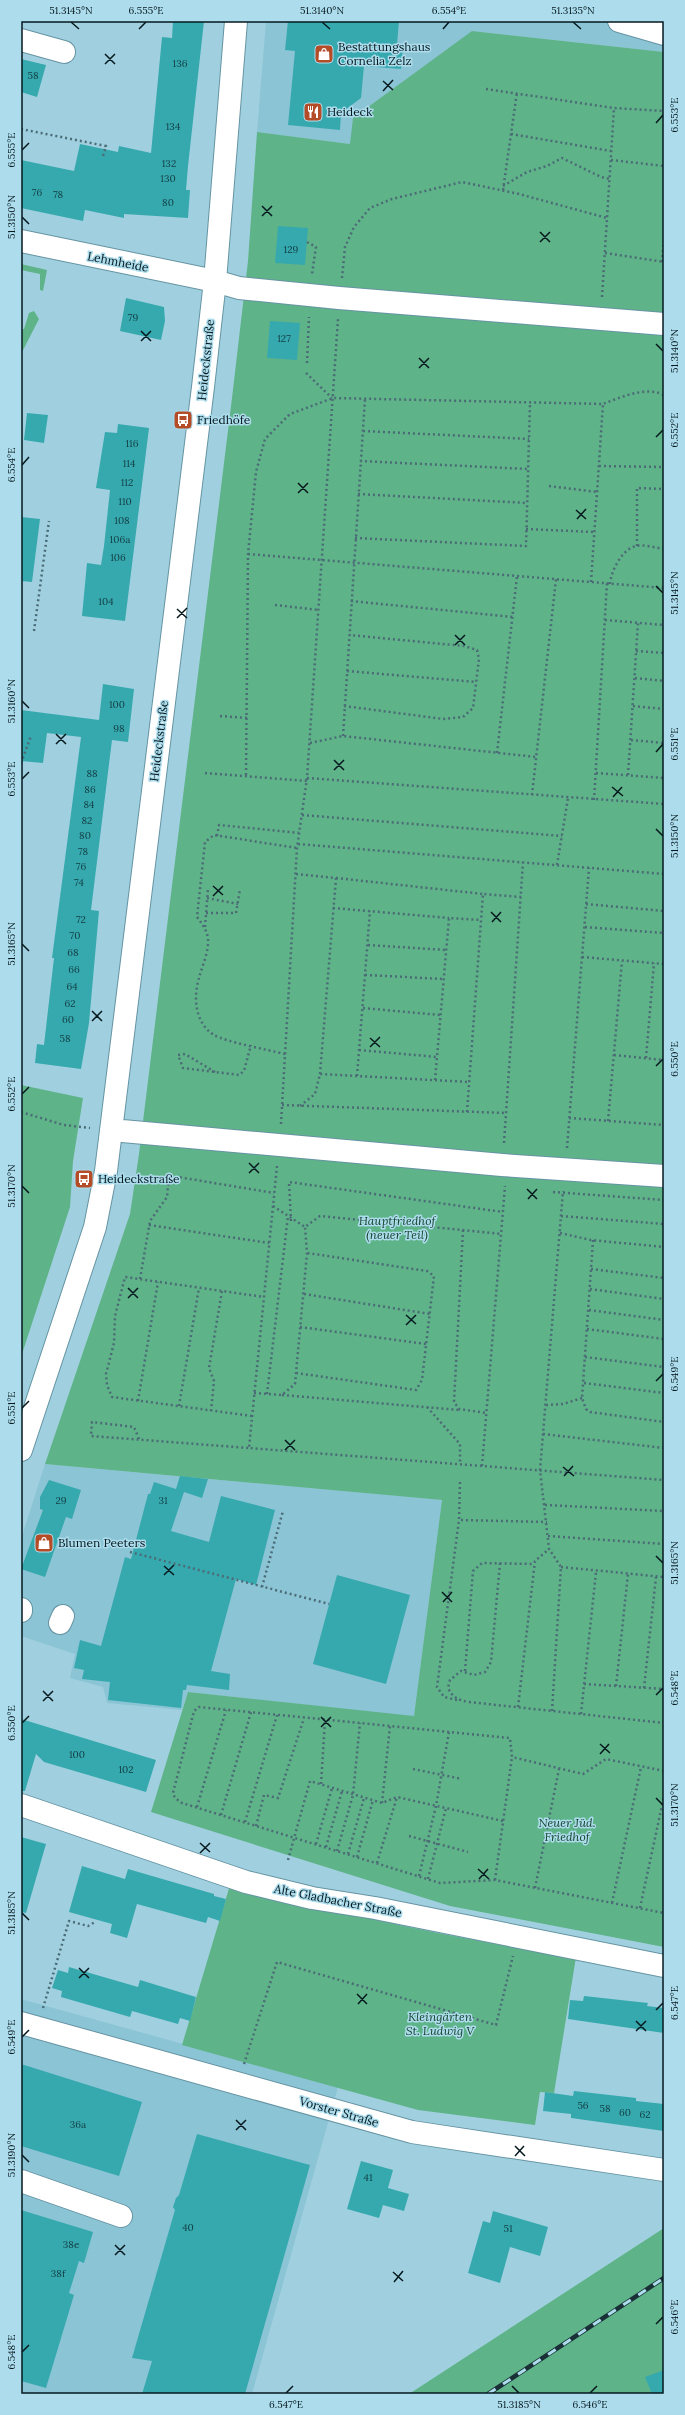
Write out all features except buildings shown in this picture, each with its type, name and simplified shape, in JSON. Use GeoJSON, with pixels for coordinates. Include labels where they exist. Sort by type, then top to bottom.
{"type":"FeatureCollection","features":[{"type":"Feature","properties":{"kind":"street","name":"Heideckstraße"},"geometry":{"type":"LineString","coordinates":[[21,1450],[95,1227],[104,1184],[112,1130],[215,281],[236,21]]}},
{"type":"Feature","properties":{"kind":"street"},"geometry":{"type":"LineString","coordinates":[[619,21],[664,34]]}},
{"type":"Feature","properties":{"kind":"street"},"geometry":{"type":"LineString","coordinates":[[21,40],[64,52]]}},
{"type":"Feature","properties":{"kind":"street","name":"Lehmheide"},"geometry":{"type":"LineString","coordinates":[[21,241],[215,281],[239,288],[339,298],[664,324]]}},
{"type":"Feature","properties":{"kind":"street"},"geometry":{"type":"LineString","coordinates":[[112,1130],[278,1147],[664,1176]]}},
{"type":"Feature","properties":{"kind":"street","name":"Alte Gladbacher Straße"},"geometry":{"type":"LineString","coordinates":[[21,1805],[246,1882],[312,1898],[664,1966]]}},
{"type":"Feature","properties":{"kind":"street","name":"Vorster Straße"},"geometry":{"type":"LineString","coordinates":[[29,2025],[412,2132],[664,2170]]}},
{"type":"Feature","properties":{"kind":"street"},"geometry":{"type":"LineString","coordinates":[[21,2181],[121,2216]]}},
{"type":"Feature","properties":{"kind":"path"},"geometry":{"type":"LineString","coordinates":[[486,89],[517,92],[614,108],[664,111]]}},
{"type":"Feature","properties":{"kind":"path"},"geometry":{"type":"LineString","coordinates":[[503,190],[517,92]]}},
{"type":"Feature","properties":{"kind":"path"},"geometry":{"type":"LineString","coordinates":[[601,319],[614,108]]}},
{"type":"Feature","properties":{"kind":"path"},"geometry":{"type":"LineString","coordinates":[[21,129],[106,146],[102,156]]}},
{"type":"Feature","properties":{"kind":"path"},"geometry":{"type":"LineString","coordinates":[[511,134],[611,151]]}},
{"type":"Feature","properties":{"kind":"path"},"geometry":{"type":"LineString","coordinates":[[503,186],[527,172],[546,166],[562,158],[601,177],[610,179]]}},
{"type":"Feature","properties":{"kind":"path"},"geometry":{"type":"LineString","coordinates":[[611,160],[664,166]]}},
{"type":"Feature","properties":{"kind":"path"},"geometry":{"type":"LineString","coordinates":[[249,1448],[282,1105],[297,848],[307,780],[310,743],[339,298],[345,247],[354,226],[370,208],[392,199],[462,182],[503,190],[607,218]]}},
{"type":"Feature","properties":{"kind":"path"},"geometry":{"type":"LineString","coordinates":[[605,253],[663,262],[664,238]]}},
{"type":"Feature","properties":{"kind":"path"},"geometry":{"type":"LineString","coordinates":[[307,242],[316,247],[310,294],[307,363]]}},
{"type":"Feature","properties":{"kind":"path"},"geometry":{"type":"LineString","coordinates":[[306,373],[333,398]]}},
{"type":"Feature","properties":{"kind":"path"},"geometry":{"type":"LineString","coordinates":[[246,775],[248,554],[256,472],[265,439],[290,414],[333,398],[603,404],[641,392],[658,392],[664,395]]}},
{"type":"Feature","properties":{"kind":"path"},"geometry":{"type":"LineString","coordinates":[[343,736],[353,564],[365,399]]}},
{"type":"Feature","properties":{"kind":"path"},"geometry":{"type":"LineString","coordinates":[[355,538],[526,546],[530,403]]}},
{"type":"Feature","properties":{"kind":"path"},"geometry":{"type":"LineString","coordinates":[[591,582],[603,404]]}},
{"type":"Feature","properties":{"kind":"path"},"geometry":{"type":"LineString","coordinates":[[363,431],[529,439]]}},
{"type":"Feature","properties":{"kind":"path"},"geometry":{"type":"LineString","coordinates":[[360,461],[528,469]]}},
{"type":"Feature","properties":{"kind":"path"},"geometry":{"type":"LineString","coordinates":[[599,466],[664,467]]}},
{"type":"Feature","properties":{"kind":"path"},"geometry":{"type":"LineString","coordinates":[[549,486],[597,492]]}},
{"type":"Feature","properties":{"kind":"path"},"geometry":{"type":"LineString","coordinates":[[637,546],[637,488],[664,489]]}},
{"type":"Feature","properties":{"kind":"path"},"geometry":{"type":"LineString","coordinates":[[358,494],[527,503]]}},
{"type":"Feature","properties":{"kind":"path"},"geometry":{"type":"LineString","coordinates":[[34,631],[49,521]]}},
{"type":"Feature","properties":{"kind":"path"},"geometry":{"type":"LineString","coordinates":[[526,529],[594,532]]}},
{"type":"Feature","properties":{"kind":"path"},"geometry":{"type":"LineString","coordinates":[[594,800],[608,583],[613,570],[627,552],[637,546],[664,549]]}},
{"type":"Feature","properties":{"kind":"path"},"geometry":{"type":"LineString","coordinates":[[248,554],[353,564],[664,588]]}},
{"type":"Feature","properties":{"kind":"path"},"geometry":{"type":"LineString","coordinates":[[497,753],[517,576]]}},
{"type":"Feature","properties":{"kind":"path"},"geometry":{"type":"LineString","coordinates":[[532,795],[556,579]]}},
{"type":"Feature","properties":{"kind":"path"},"geometry":{"type":"LineString","coordinates":[[351,601],[513,617]]}},
{"type":"Feature","properties":{"kind":"path"},"geometry":{"type":"LineString","coordinates":[[275,605],[319,610]]}},
{"type":"Feature","properties":{"kind":"path"},"geometry":{"type":"LineString","coordinates":[[605,620],[664,625]]}},
{"type":"Feature","properties":{"kind":"path"},"geometry":{"type":"LineString","coordinates":[[628,775],[638,623]]}},
{"type":"Feature","properties":{"kind":"path"},"geometry":{"type":"LineString","coordinates":[[344,706],[443,720],[463,717],[473,708],[479,659],[477,650],[464,646],[349,635]]}},
{"type":"Feature","properties":{"kind":"path"},"geometry":{"type":"LineString","coordinates":[[636,651],[664,653]]}},
{"type":"Feature","properties":{"kind":"path"},"geometry":{"type":"LineString","coordinates":[[347,671],[476,682]]}},
{"type":"Feature","properties":{"kind":"path"},"geometry":{"type":"LineString","coordinates":[[635,678],[664,681]]}},
{"type":"Feature","properties":{"kind":"path"},"geometry":{"type":"LineString","coordinates":[[633,706],[664,709]]}},
{"type":"Feature","properties":{"kind":"path"},"geometry":{"type":"LineString","coordinates":[[220,716],[246,718]]}},
{"type":"Feature","properties":{"kind":"path"},"geometry":{"type":"LineString","coordinates":[[21,763],[31,736]]}},
{"type":"Feature","properties":{"kind":"path"},"geometry":{"type":"LineString","coordinates":[[310,743],[343,736],[536,758]]}},
{"type":"Feature","properties":{"kind":"path"},"geometry":{"type":"LineString","coordinates":[[631,740],[664,743]]}},
{"type":"Feature","properties":{"kind":"path"},"geometry":{"type":"LineString","coordinates":[[205,773],[664,804]]}},
{"type":"Feature","properties":{"kind":"path"},"geometry":{"type":"LineString","coordinates":[[596,773],[664,778]]}},
{"type":"Feature","properties":{"kind":"path"},"geometry":{"type":"LineString","coordinates":[[557,865],[568,798]]}},
{"type":"Feature","properties":{"kind":"path"},"geometry":{"type":"LineString","coordinates":[[302,815],[562,836]]}},
{"type":"Feature","properties":{"kind":"path"},"geometry":{"type":"LineString","coordinates":[[217,836],[219,825],[299,833]]}},
{"type":"Feature","properties":{"kind":"path"},"geometry":{"type":"LineString","coordinates":[[285,1054],[215,1036],[202,1025],[196,1014],[198,979],[205,963],[208,940],[204,927],[197,917],[205,842],[214,835],[297,848]]}},
{"type":"Feature","properties":{"kind":"path"},"geometry":{"type":"LineString","coordinates":[[298,844],[664,874]]}},
{"type":"Feature","properties":{"kind":"path"},"geometry":{"type":"LineString","coordinates":[[482,1466],[506,1187],[502,1165],[524,862]]}},
{"type":"Feature","properties":{"kind":"path"},"geometry":{"type":"LineString","coordinates":[[552,1711],[561,1567],[549,1549],[540,1470],[589,868]]}},
{"type":"Feature","properties":{"kind":"path"},"geometry":{"type":"LineString","coordinates":[[296,874],[521,897]]}},
{"type":"Feature","properties":{"kind":"path"},"geometry":{"type":"LineString","coordinates":[[300,1106],[315,1094],[320,1074],[336,878]]}},
{"type":"Feature","properties":{"kind":"path"},"geometry":{"type":"LineString","coordinates":[[204,927],[208,889]]}},
{"type":"Feature","properties":{"kind":"path"},"geometry":{"type":"LineString","coordinates":[[206,913],[236,913],[240,889]]}},
{"type":"Feature","properties":{"kind":"path"},"geometry":{"type":"LineString","coordinates":[[467,1112],[483,894]]}},
{"type":"Feature","properties":{"kind":"path"},"geometry":{"type":"LineString","coordinates":[[207,898],[238,904]]}},
{"type":"Feature","properties":{"kind":"path"},"geometry":{"type":"LineString","coordinates":[[586,904],[664,911]]}},
{"type":"Feature","properties":{"kind":"path"},"geometry":{"type":"LineString","coordinates":[[333,908],[481,920]]}},
{"type":"Feature","properties":{"kind":"path"},"geometry":{"type":"LineString","coordinates":[[358,1076],[370,911]]}},
{"type":"Feature","properties":{"kind":"path"},"geometry":{"type":"LineString","coordinates":[[435,1080],[449,918]]}},
{"type":"Feature","properties":{"kind":"path"},"geometry":{"type":"LineString","coordinates":[[585,927],[664,933]]}},
{"type":"Feature","properties":{"kind":"path"},"geometry":{"type":"LineString","coordinates":[[368,945],[446,950]]}},
{"type":"Feature","properties":{"kind":"path"},"geometry":{"type":"LineString","coordinates":[[582,957],[664,964]]}},
{"type":"Feature","properties":{"kind":"path"},"geometry":{"type":"LineString","coordinates":[[608,1121],[622,961]]}},
{"type":"Feature","properties":{"kind":"path"},"geometry":{"type":"LineString","coordinates":[[646,1058],[654,963]]}},
{"type":"Feature","properties":{"kind":"path"},"geometry":{"type":"LineString","coordinates":[[365,975],[444,980]]}},
{"type":"Feature","properties":{"kind":"path"},"geometry":{"type":"LineString","coordinates":[[363,1008],[440,1015]]}},
{"type":"Feature","properties":{"kind":"path"},"geometry":{"type":"LineString","coordinates":[[215,1072],[185,1054],[178,1055],[183,1068],[215,1072],[239,1075],[244,1071],[251,1045]]}},
{"type":"Feature","properties":{"kind":"path"},"geometry":{"type":"LineString","coordinates":[[359,1050],[436,1057]]}},
{"type":"Feature","properties":{"kind":"path"},"geometry":{"type":"LineString","coordinates":[[614,1055],[664,1060]]}},
{"type":"Feature","properties":{"kind":"path"},"geometry":{"type":"LineString","coordinates":[[320,1074],[469,1082]]}},
{"type":"Feature","properties":{"kind":"path"},"geometry":{"type":"LineString","coordinates":[[282,1105],[506,1113]]}},
{"type":"Feature","properties":{"kind":"path"},"geometry":{"type":"LineString","coordinates":[[21,1112],[64,1125],[112,1130]]}},
{"type":"Feature","properties":{"kind":"path"},"geometry":{"type":"LineString","coordinates":[[569,1118],[664,1125]]}},
{"type":"Feature","properties":{"kind":"path"},"geometry":{"type":"LineString","coordinates":[[140,1279],[149,1225],[167,1197],[168,1185],[178,1176],[274,1193]]}},
{"type":"Feature","properties":{"kind":"path"},"geometry":{"type":"LineString","coordinates":[[267,1394],[290,1218],[289,1182],[503,1212]]}},
{"type":"Feature","properties":{"kind":"path"},"geometry":{"type":"LineString","coordinates":[[563,1193],[664,1200]]}},
{"type":"Feature","properties":{"kind":"path"},"geometry":{"type":"LineString","coordinates":[[273,1206],[305,1227]]}},
{"type":"Feature","properties":{"kind":"path"},"geometry":{"type":"LineString","coordinates":[[305,1227],[320,1216],[502,1234]]}},
{"type":"Feature","properties":{"kind":"path"},"geometry":{"type":"LineString","coordinates":[[561,1216],[664,1224]]}},
{"type":"Feature","properties":{"kind":"path"},"geometry":{"type":"LineString","coordinates":[[149,1225],[269,1243]]}},
{"type":"Feature","properties":{"kind":"path"},"geometry":{"type":"LineString","coordinates":[[282,1395],[295,1384],[308,1253],[305,1227]]}},
{"type":"Feature","properties":{"kind":"path"},"geometry":{"type":"LineString","coordinates":[[463,1230],[454,1402],[459,1409],[463,1410]]}},
{"type":"Feature","properties":{"kind":"path"},"geometry":{"type":"LineString","coordinates":[[560,1233],[593,1240],[664,1247]]}},
{"type":"Feature","properties":{"kind":"path"},"geometry":{"type":"LineString","coordinates":[[593,1240],[582,1398],[586,1409],[590,1412],[664,1422]]}},
{"type":"Feature","properties":{"kind":"path"},"geometry":{"type":"LineString","coordinates":[[296,1373],[416,1390],[422,1380],[434,1276],[427,1271],[308,1253]]}},
{"type":"Feature","properties":{"kind":"path"},"geometry":{"type":"LineString","coordinates":[[591,1269],[664,1278]]}},
{"type":"Feature","properties":{"kind":"path"},"geometry":{"type":"LineString","coordinates":[[252,1416],[112,1397],[107,1386],[106,1374],[114,1344],[116,1316],[125,1277],[264,1297]]}},
{"type":"Feature","properties":{"kind":"path"},"geometry":{"type":"LineString","coordinates":[[138,1401],[158,1282]]}},
{"type":"Feature","properties":{"kind":"path"},"geometry":{"type":"LineString","coordinates":[[179,1406],[199,1288]]}},
{"type":"Feature","properties":{"kind":"path"},"geometry":{"type":"LineString","coordinates":[[590,1289],[664,1298]]}},
{"type":"Feature","properties":{"kind":"path"},"geometry":{"type":"LineString","coordinates":[[211,1411],[214,1381],[209,1368],[222,1291]]}},
{"type":"Feature","properties":{"kind":"path"},"geometry":{"type":"LineString","coordinates":[[304,1294],[430,1314]]}},
{"type":"Feature","properties":{"kind":"path"},"geometry":{"type":"LineString","coordinates":[[588,1310],[664,1320]]}},
{"type":"Feature","properties":{"kind":"path"},"geometry":{"type":"LineString","coordinates":[[300,1327],[426,1344]]}},
{"type":"Feature","properties":{"kind":"path"},"geometry":{"type":"LineString","coordinates":[[587,1329],[664,1339]]}},
{"type":"Feature","properties":{"kind":"path"},"geometry":{"type":"LineString","coordinates":[[585,1357],[664,1367]]}},
{"type":"Feature","properties":{"kind":"path"},"geometry":{"type":"LineString","coordinates":[[584,1383],[664,1393]]}},
{"type":"Feature","properties":{"kind":"path"},"geometry":{"type":"LineString","coordinates":[[254,1393],[486,1413]]}},
{"type":"Feature","properties":{"kind":"path"},"geometry":{"type":"LineString","coordinates":[[545,1405],[563,1404],[582,1398]]}},
{"type":"Feature","properties":{"kind":"path"},"geometry":{"type":"LineString","coordinates":[[427,1407],[443,1427],[460,1444],[460,1464]]}},
{"type":"Feature","properties":{"kind":"path"},"geometry":{"type":"LineString","coordinates":[[140,1440],[134,1427],[92,1422],[91,1436],[140,1440],[460,1464],[482,1466],[540,1470],[664,1480]]}},
{"type":"Feature","properties":{"kind":"path"},"geometry":{"type":"LineString","coordinates":[[543,1434],[664,1448]]}},
{"type":"Feature","properties":{"kind":"path"},"geometry":{"type":"LineString","coordinates":[[460,1482],[459,1520],[437,1687],[444,1697],[518,1707],[664,1723]]}},
{"type":"Feature","properties":{"kind":"path"},"geometry":{"type":"LineString","coordinates":[[545,1505],[664,1511]]}},
{"type":"Feature","properties":{"kind":"path"},"geometry":{"type":"LineString","coordinates":[[262,1587],[283,1511]]}},
{"type":"Feature","properties":{"kind":"path"},"geometry":{"type":"LineString","coordinates":[[459,1520],[547,1522]]}},
{"type":"Feature","properties":{"kind":"path"},"geometry":{"type":"LineString","coordinates":[[548,1536],[664,1544]]}},
{"type":"Feature","properties":{"kind":"path"},"geometry":{"type":"LineString","coordinates":[[518,1707],[534,1564],[549,1549]]}},
{"type":"Feature","properties":{"kind":"path"},"geometry":{"type":"LineString","coordinates":[[130,1552],[329,1604]]}},
{"type":"Feature","properties":{"kind":"path"},"geometry":{"type":"LineString","coordinates":[[465,1671],[472,1576],[477,1566],[482,1563],[534,1564]]}},
{"type":"Feature","properties":{"kind":"path"},"geometry":{"type":"LineString","coordinates":[[459,1700],[452,1695],[448,1688],[454,1675],[465,1671],[474,1674],[485,1672],[491,1662],[500,1563]]}},
{"type":"Feature","properties":{"kind":"path"},"geometry":{"type":"LineString","coordinates":[[561,1567],[596,1572],[664,1577]]}},
{"type":"Feature","properties":{"kind":"path"},"geometry":{"type":"LineString","coordinates":[[581,1714],[596,1572]]}},
{"type":"Feature","properties":{"kind":"path"},"geometry":{"type":"LineString","coordinates":[[616,1686],[628,1574]]}},
{"type":"Feature","properties":{"kind":"path"},"geometry":{"type":"LineString","coordinates":[[644,1688],[656,1577]]}},
{"type":"Feature","properties":{"kind":"path"},"geometry":{"type":"LineString","coordinates":[[584,1684],[664,1689]]}},
{"type":"Feature","properties":{"kind":"path"},"geometry":{"type":"LineString","coordinates":[[495,1880],[512,1757],[510,1738],[226,1710],[199,1706],[194,1711],[173,1793],[175,1798],[182,1803],[440,1883],[495,1880],[664,1913]]}},
{"type":"Feature","properties":{"kind":"path"},"geometry":{"type":"LineString","coordinates":[[197,1807],[226,1710]]}},
{"type":"Feature","properties":{"kind":"path"},"geometry":{"type":"LineString","coordinates":[[221,1815],[251,1712]]}},
{"type":"Feature","properties":{"kind":"path"},"geometry":{"type":"LineString","coordinates":[[245,1822],[277,1715]]}},
{"type":"Feature","properties":{"kind":"path"},"geometry":{"type":"LineString","coordinates":[[256,1826],[264,1795],[278,1798],[304,1718]]}},
{"type":"Feature","properties":{"kind":"path"},"geometry":{"type":"LineString","coordinates":[[320,1784],[325,1720]]}},
{"type":"Feature","properties":{"kind":"path"},"geometry":{"type":"LineString","coordinates":[[337,1851],[353,1794],[360,1723]]}},
{"type":"Feature","properties":{"kind":"path"},"geometry":{"type":"LineString","coordinates":[[382,1803],[390,1726]]}},
{"type":"Feature","properties":{"kind":"path"},"geometry":{"type":"LineString","coordinates":[[419,1876],[436,1806],[449,1732]]}},
{"type":"Feature","properties":{"kind":"path"},"geometry":{"type":"LineString","coordinates":[[512,1757],[583,1774],[606,1759],[664,1772]]}},
{"type":"Feature","properties":{"kind":"path"},"geometry":{"type":"LineString","coordinates":[[612,1903],[641,1767]]}},
{"type":"Feature","properties":{"kind":"path"},"geometry":{"type":"LineString","coordinates":[[414,1769],[462,1779]]}},
{"type":"Feature","properties":{"kind":"path"},"geometry":{"type":"LineString","coordinates":[[534,1888],[559,1769]]}},
{"type":"Feature","properties":{"kind":"path"},"geometry":{"type":"LineString","coordinates":[[288,1860],[310,1781],[382,1803],[397,1797],[503,1821]]}},
{"type":"Feature","properties":{"kind":"path"},"geometry":{"type":"LineString","coordinates":[[316,1844],[332,1788]]}},
{"type":"Feature","properties":{"kind":"path"},"geometry":{"type":"LineString","coordinates":[[326,1847],[342,1791]]}},
{"type":"Feature","properties":{"kind":"path"},"geometry":{"type":"LineString","coordinates":[[640,1908],[664,1796]]}},
{"type":"Feature","properties":{"kind":"path"},"geometry":{"type":"LineString","coordinates":[[377,1863],[397,1797]]}},
{"type":"Feature","properties":{"kind":"path"},"geometry":{"type":"LineString","coordinates":[[348,1854],[364,1798]]}},
{"type":"Feature","properties":{"kind":"path"},"geometry":{"type":"LineString","coordinates":[[357,1857],[373,1800]]}},
{"type":"Feature","properties":{"kind":"path"},"geometry":{"type":"LineString","coordinates":[[428,1879],[446,1808]]}},
{"type":"Feature","properties":{"kind":"path"},"geometry":{"type":"LineString","coordinates":[[409,1836],[468,1852]]}},
{"type":"Feature","properties":{"kind":"path"},"geometry":{"type":"LineString","coordinates":[[29,2025],[69,1921],[88,1926],[94,1922]]}},
{"type":"Feature","properties":{"kind":"path"},"geometry":{"type":"LineString","coordinates":[[239,2084],[276,1962],[496,2025],[518,1937]]}},
{"type":"Feature","properties":{"kind":"shaded area"},"geometry":{"type":"Polygon","coordinates":[[[266,21],[664,21],[664,52],[472,31],[350,144],[257,132],[266,21]]]}},
{"type":"Feature","properties":{"kind":"shaded area","name":"Blumen Peeters"},"geometry":{"type":"Polygon","coordinates":[[[45,1464],[442,1500],[414,1717],[188,1692],[182,1710],[107,1703],[103,1687],[70,1678],[75,1654],[21,1636],[21,1539],[45,1464]]]}},
{"type":"Feature","properties":{"kind":"shaded area"},"geometry":{"type":"Polygon","coordinates":[[[21,1999],[338,2087],[252,2394],[21,2394],[21,1999]]]}},
{"type":"Feature","properties":{"kind":"green space","name":"Hauptfriedhof (neuer Teil)"},"geometry":{"type":"Polygon","coordinates":[[[472,31],[664,52],[664,1947],[450,1906],[151,1812],[188,1692],[414,1716],[442,1500],[45,1464],[130,1214],[139,1154],[232,398],[248,261],[257,132],[350,144],[353,118],[472,31]]]}},
{"type":"Feature","properties":{"kind":"green space"},"geometry":{"type":"Polygon","coordinates":[[[21,264],[47,270],[43,291],[40,290],[40,274],[21,270],[21,264]]]}},
{"type":"Feature","properties":{"kind":"green space"},"geometry":{"type":"Polygon","coordinates":[[[34,311],[39,319],[21,354],[21,329],[24,329],[29,313],[34,311]]]}},
{"type":"Feature","properties":{"kind":"green space"},"geometry":{"type":"Polygon","coordinates":[[[21,1085],[83,1098],[73,1161],[70,1207],[21,1357],[21,1085]]]}},
{"type":"Feature","properties":{"kind":"green space","name":"Kleingärten St. Ludwig V"},"geometry":{"type":"Polygon","coordinates":[[[230,1885],[402,1926],[489,1943],[576,1957],[554,2093],[540,2092],[535,2125],[418,2110],[182,2045],[230,1885]]]}},
{"type":"Feature","properties":{"kind":"green space"},"geometry":{"type":"Polygon","coordinates":[[[664,2228],[664,2394],[409,2394],[664,2228]]]}},
{"type":"Feature","properties":{"kind":"railway"},"geometry":{"type":"LineString","coordinates":[[488,2394],[664,2278]]}},
{"type":"Feature","properties":{"kind":"place","name":"Bestattungshaus Cornelia Zelz"},"geometry":{"type":"Point","coordinates":[324,54]}},
{"type":"Feature","properties":{"kind":"place","name":"Heideck"},"geometry":{"type":"Point","coordinates":[313,112]}},
{"type":"Feature","properties":{"kind":"place","name":"Friedhöfe"},"geometry":{"type":"Point","coordinates":[183,420]}},
{"type":"Feature","properties":{"kind":"place","name":"Heideckstraße"},"geometry":{"type":"Point","coordinates":[84,1179]}},
{"type":"Feature","properties":{"kind":"place","name":"Blumen Peeters"},"geometry":{"type":"Point","coordinates":[44,1543]}},
{"type":"Feature","properties":{"kind":"park label","name":"Neuer Jüd. Friedhof"},"geometry":{"type":"Point","coordinates":[567,1830]}}]}
